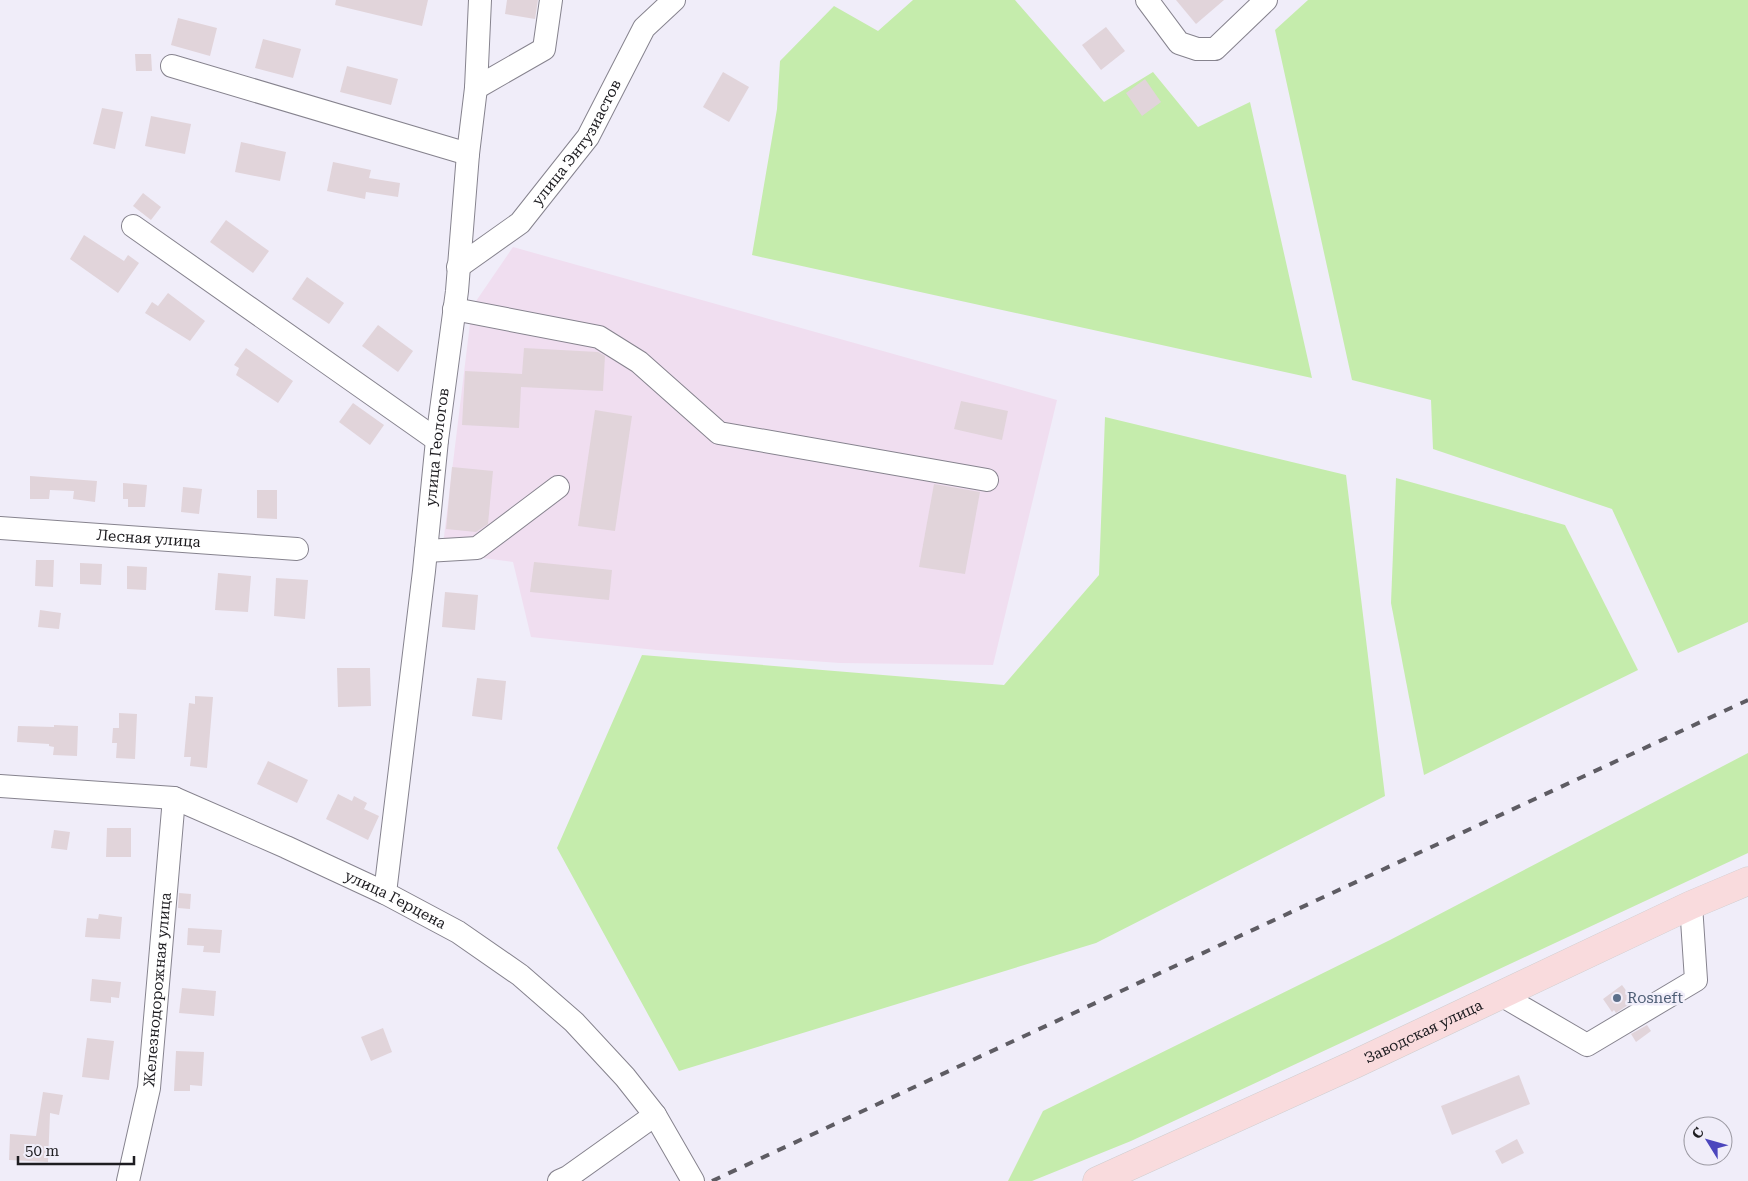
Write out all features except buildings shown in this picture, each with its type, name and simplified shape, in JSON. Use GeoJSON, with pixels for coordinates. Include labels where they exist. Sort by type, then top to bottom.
{"type":"FeatureCollection","features":[{"type":"Feature","properties":{"kind":"main road","name":"Заводская улица"},"geometry":{"type":"LineString","coordinates":[[1097,1181],[1355,1064],[1691,905],[1748,881]]}},
{"type":"Feature","properties":{"kind":"street","name":"улица Геологов"},"geometry":{"type":"LineString","coordinates":[[385,893],[426,551],[437,440],[454,309],[476,88],[480,0]]}},
{"type":"Feature","properties":{"kind":"street"},"geometry":{"type":"LineString","coordinates":[[476,88],[544,49],[551,0]]}},
{"type":"Feature","properties":{"kind":"street","name":"улица Энтузиастов"},"geometry":{"type":"LineString","coordinates":[[458,267],[520,223],[588,138],[644,28],[674,0]]}},
{"type":"Feature","properties":{"kind":"street"},"geometry":{"type":"LineString","coordinates":[[1147,0],[1179,43],[1197,49],[1215,49],[1266,0]]}},
{"type":"Feature","properties":{"kind":"street"},"geometry":{"type":"LineString","coordinates":[[172,66],[468,154]]}},
{"type":"Feature","properties":{"kind":"street"},"geometry":{"type":"LineString","coordinates":[[133,226],[437,440]]}},
{"type":"Feature","properties":{"kind":"street"},"geometry":{"type":"LineString","coordinates":[[454,309],[599,336],[639,362],[719,433],[987,480]]}},
{"type":"Feature","properties":{"kind":"street"},"geometry":{"type":"LineString","coordinates":[[426,551],[477,548],[558,487]]}},
{"type":"Feature","properties":{"kind":"street","name":"Лесная улица"},"geometry":{"type":"LineString","coordinates":[[0,528],[297,550]]}},
{"type":"Feature","properties":{"kind":"street","name":"улица Герцена"},"geometry":{"type":"LineString","coordinates":[[0,786],[174,798],[286,846],[385,893],[458,932],[520,975],[574,1022],[625,1077],[655,1115],[693,1181]]}},
{"type":"Feature","properties":{"kind":"street","name":"Железнодорожная улица"},"geometry":{"type":"LineString","coordinates":[[128,1181],[149,1088],[174,798]]}},
{"type":"Feature","properties":{"kind":"street"},"geometry":{"type":"LineString","coordinates":[[1501,995],[1587,1045],[1696,980],[1691,905]]}},
{"type":"Feature","properties":{"kind":"street"},"geometry":{"type":"LineString","coordinates":[[559,1181],[568,1177],[655,1115]]}},
{"type":"Feature","properties":{"kind":"shaded area"},"geometry":{"type":"Polygon","coordinates":[[[513,247],[1057,400],[993,665],[840,663],[656,650],[531,637],[513,562],[442,553],[472,307],[513,247]]]}},
{"type":"Feature","properties":{"kind":"green space"},"geometry":{"type":"Polygon","coordinates":[[[913,0],[1015,0],[1104,102],[1153,72],[1198,127],[1250,102],[1312,378],[752,255],[777,109],[780,61],[834,6],[878,31],[913,0]]]}},
{"type":"Feature","properties":{"kind":"green space"},"geometry":{"type":"Polygon","coordinates":[[[1308,0],[1748,0],[1748,622],[1678,653],[1612,509],[1433,449],[1431,400],[1352,380],[1275,30],[1308,0]]]}},
{"type":"Feature","properties":{"kind":"green space"},"geometry":{"type":"Polygon","coordinates":[[[1105,417],[1346,475],[1385,796],[1096,943],[679,1071],[557,848],[642,655],[1004,685],[1099,575],[1105,417]]]}},
{"type":"Feature","properties":{"kind":"green space"},"geometry":{"type":"Polygon","coordinates":[[[1396,478],[1565,525],[1638,670],[1424,775],[1391,603],[1396,478]]]}},
{"type":"Feature","properties":{"kind":"green space"},"geometry":{"type":"Polygon","coordinates":[[[1748,753],[1748,853],[1131,1141],[1032,1181],[1008,1181],[1043,1111],[1390,940],[1748,753]]]}},
{"type":"Feature","properties":{"kind":"railway"},"geometry":{"type":"LineString","coordinates":[[712,1181],[1748,700]]}},
{"type":"Feature","properties":{"kind":"place","name":"Rosneft"},"geometry":{"type":"Point","coordinates":[1617,998]}}]}
